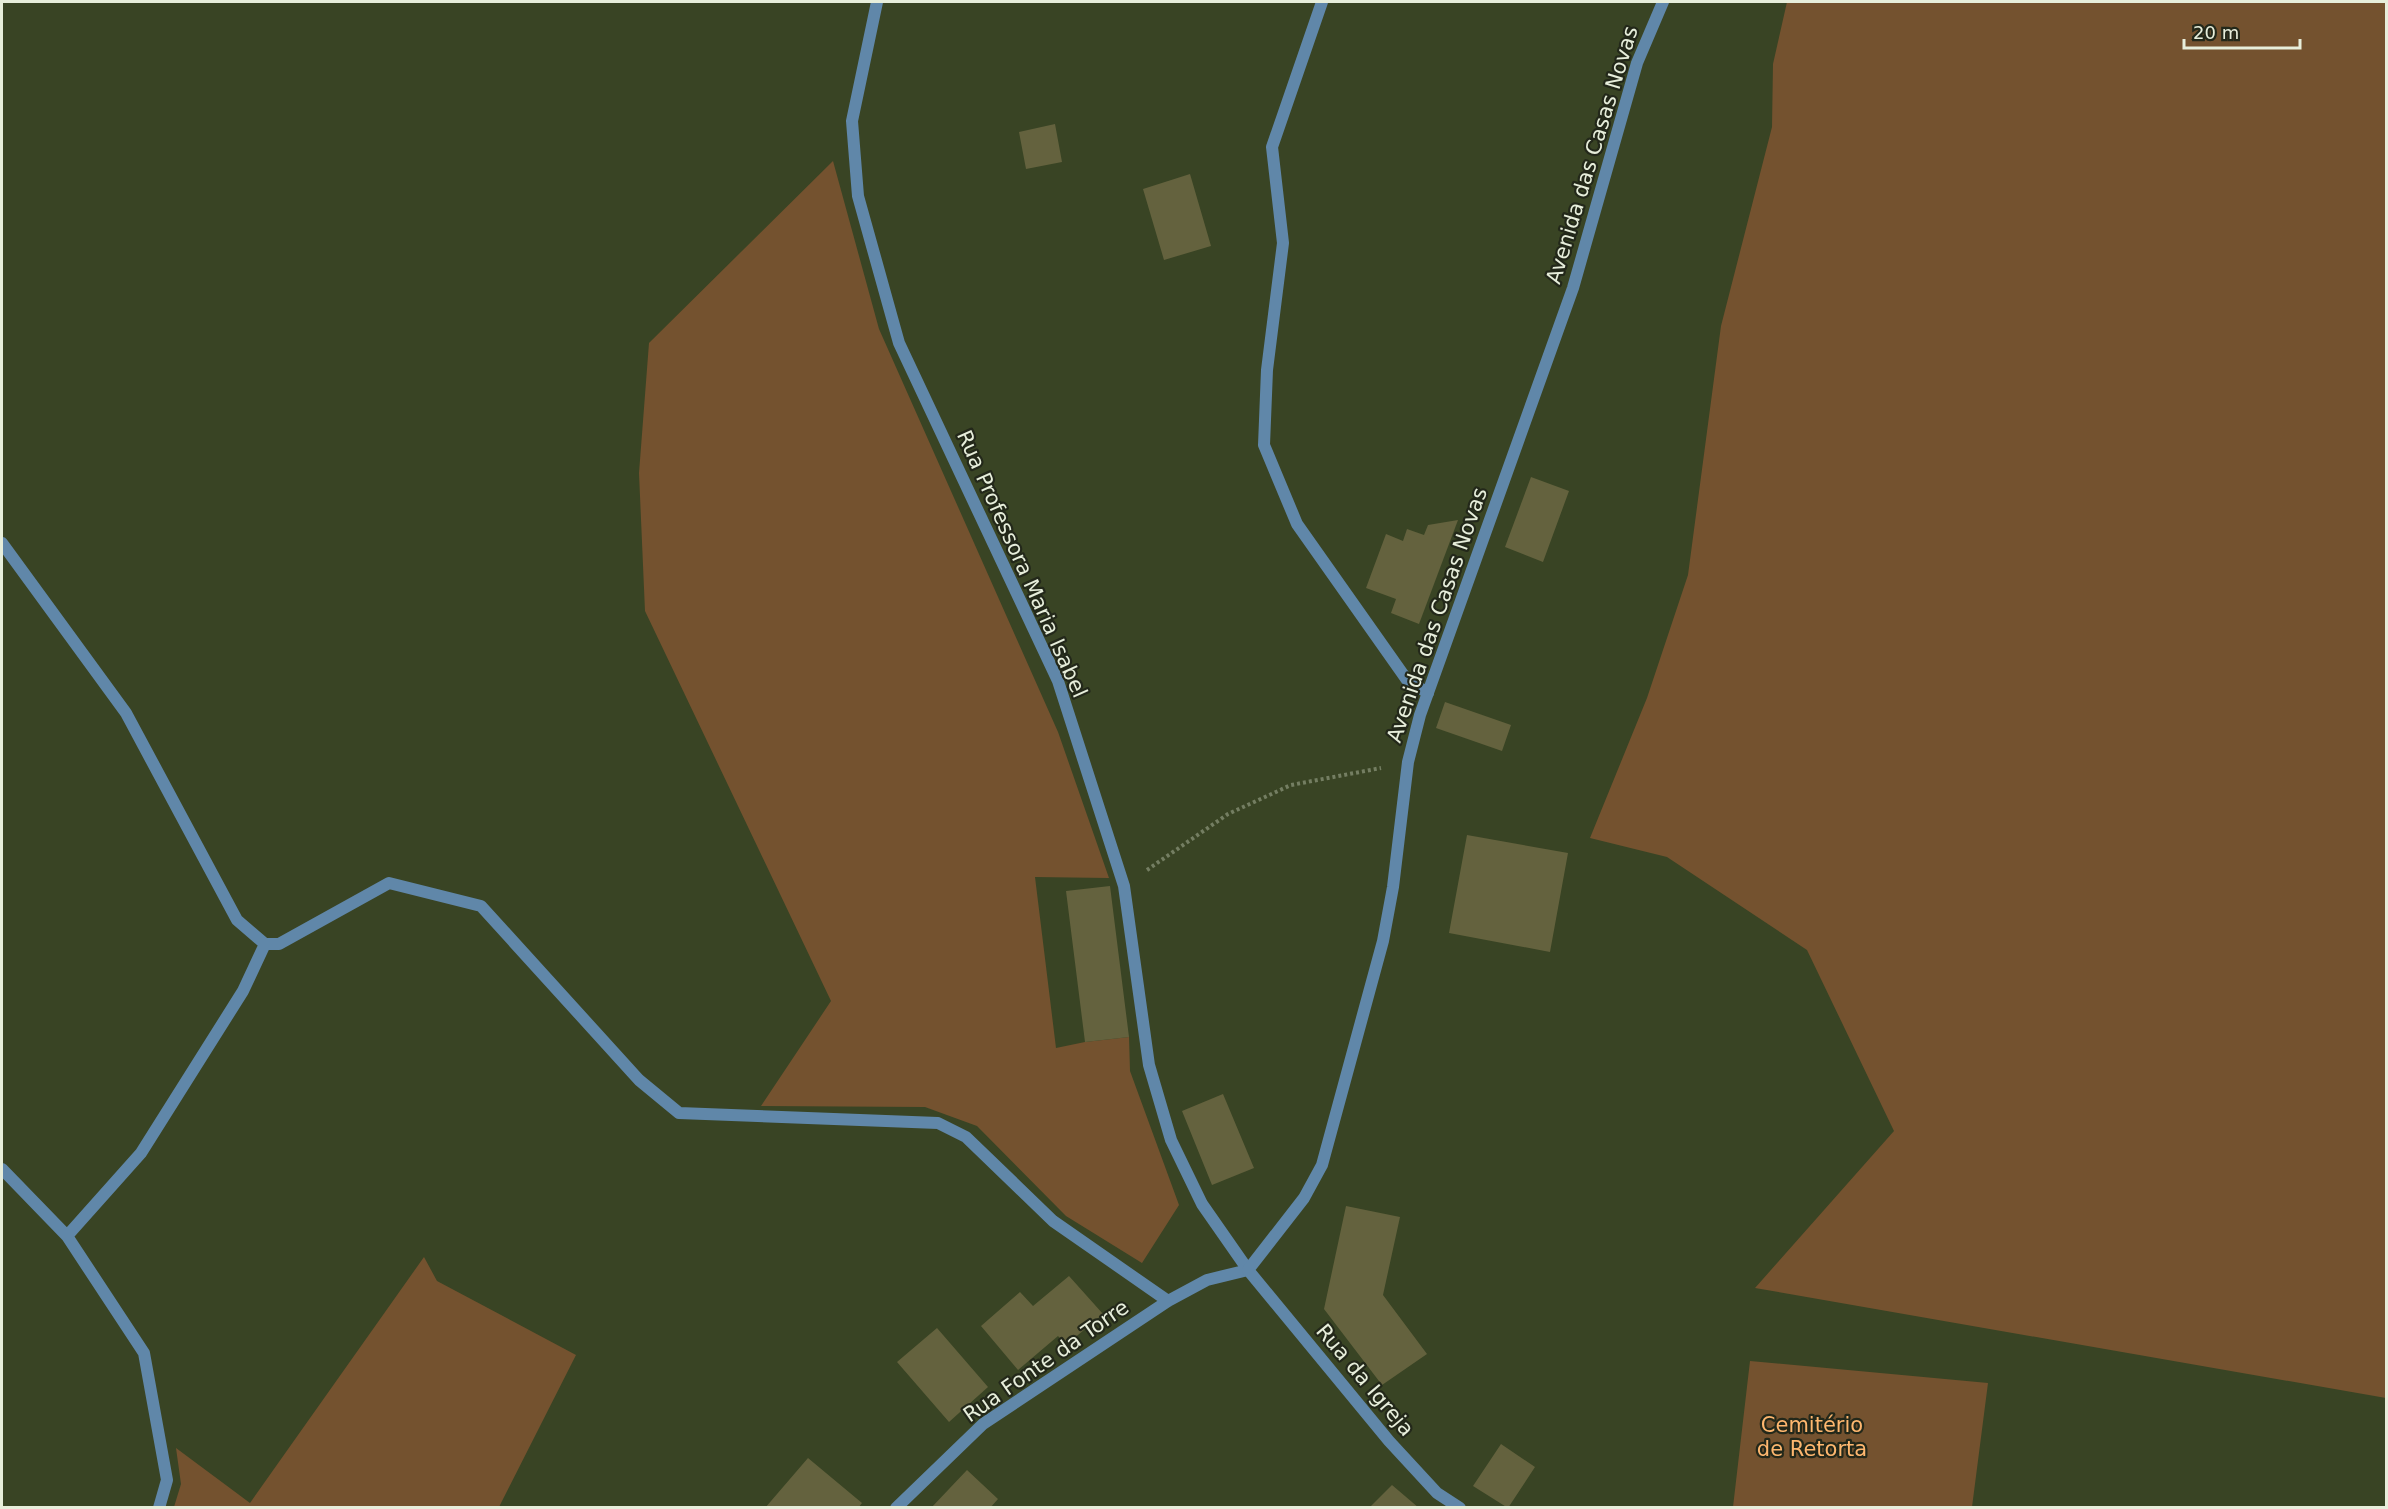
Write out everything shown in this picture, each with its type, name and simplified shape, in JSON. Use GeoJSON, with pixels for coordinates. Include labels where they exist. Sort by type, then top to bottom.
{"type":"FeatureCollection","features":[{"type":"Feature","properties":{"kind":"street","name":"Rua Professora Maria Isabel"},"geometry":{"type":"LineString","coordinates":[[877,2],[852,121],[858,196],[898,343],[1058,681],[1124,886],[1149,1065],[1171,1140],[1202,1204],[1248,1270]]}},
{"type":"Feature","properties":{"kind":"street"},"geometry":{"type":"LineString","coordinates":[[1322,2],[1272,147],[1283,243],[1267,370],[1264,445],[1297,524],[1407,680],[1428,693]]}},
{"type":"Feature","properties":{"kind":"street","name":"Avenida das Casas Novas"},"geometry":{"type":"LineString","coordinates":[[1248,1270],[1304,1198],[1322,1165],[1383,941],[1393,887],[1408,762],[1428,693],[1573,288],[1637,63],[1663,2]]}},
{"type":"Feature","properties":{"kind":"street"},"geometry":{"type":"LineString","coordinates":[[2,543],[126,713],[237,920],[265,944],[279,944],[389,884],[481,906],[639,1080],[679,1113],[938,1123],[966,1137],[1053,1221],[1168,1301]]}},
{"type":"Feature","properties":{"kind":"street"},"geometry":{"type":"LineString","coordinates":[[67,1236],[141,1153],[243,991],[265,944]]}},
{"type":"Feature","properties":{"kind":"street"},"geometry":{"type":"LineString","coordinates":[[2,1169],[67,1236],[144,1353],[167,1480],[159,1508]]}},
{"type":"Feature","properties":{"kind":"street","name":"Rua Fonte da Torre"},"geometry":{"type":"LineString","coordinates":[[896,1508],[983,1424],[1168,1301],[1207,1280],[1248,1270]]}},
{"type":"Feature","properties":{"kind":"street","name":"Rua da Igreja"},"geometry":{"type":"LineString","coordinates":[[1248,1270],[1389,1441],[1437,1493],[1460,1508]]}},
{"type":"Feature","properties":{"kind":"path"},"geometry":{"type":"LineString","coordinates":[[1124,886],[1228,813],[1291,785],[1408,762]]}},
{"type":"Feature","properties":{"kind":"green space"},"geometry":{"type":"Polygon","coordinates":[[[1787,2],[2386,3],[2386,1398],[1755,1288],[1894,1131],[1807,950],[1667,857],[1590,838],[1647,698],[1688,575],[1721,326],[1772,127],[1773,64],[1787,2]]]}},
{"type":"Feature","properties":{"kind":"green space"},"geometry":{"type":"Polygon","coordinates":[[[833,161],[879,329],[1058,732],[1109,878],[1035,877],[1056,1048],[1129,1037],[1130,1071],[1179,1205],[1142,1263],[1066,1216],[977,1126],[925,1107],[761,1106],[831,1001],[645,611],[639,473],[649,343],[833,161]]]}},
{"type":"Feature","properties":{"kind":"green space"},"geometry":{"type":"Polygon","coordinates":[[[424,1257],[437,1281],[576,1355],[499,1507],[174,1507],[181,1484],[176,1448],[250,1503],[424,1257]]]}},
{"type":"Feature","properties":{"kind":"green space","name":"Cemitério de Retorta"},"geometry":{"type":"Polygon","coordinates":[[[1750,1361],[1988,1383],[1972,1507],[1733,1507],[1750,1361]]]}},
{"type":"Feature","properties":{"kind":"building"},"geometry":{"type":"Polygon","coordinates":[[[1055,124],[1062,162],[1026,169],[1019,132],[1055,124]]]}},
{"type":"Feature","properties":{"kind":"building"},"geometry":{"type":"Polygon","coordinates":[[[1190,174],[1211,246],[1164,260],[1143,189],[1190,174]]]}},
{"type":"Feature","properties":{"kind":"building"},"geometry":{"type":"Polygon","coordinates":[[[1531,477],[1569,491],[1543,562],[1505,547],[1531,477]]]}},
{"type":"Feature","properties":{"kind":"building"},"geometry":{"type":"Polygon","coordinates":[[[1458,520],[1419,624],[1391,613],[1396,599],[1366,588],[1386,534],[1403,541],[1407,529],[1424,535],[1428,525],[1458,520]]]}},
{"type":"Feature","properties":{"kind":"building"},"geometry":{"type":"Polygon","coordinates":[[[1445,702],[1511,725],[1502,751],[1436,728],[1445,702]]]}},
{"type":"Feature","properties":{"kind":"building"},"geometry":{"type":"Polygon","coordinates":[[[1467,835],[1568,853],[1550,952],[1449,933],[1467,835]]]}},
{"type":"Feature","properties":{"kind":"building"},"geometry":{"type":"Polygon","coordinates":[[[1110,886],[1129,1037],[1085,1042],[1066,891],[1110,886]]]}},
{"type":"Feature","properties":{"kind":"building"},"geometry":{"type":"Polygon","coordinates":[[[1223,1094],[1254,1168],[1212,1185],[1182,1111],[1223,1094]]]}},
{"type":"Feature","properties":{"kind":"building"},"geometry":{"type":"Polygon","coordinates":[[[1346,1206],[1400,1217],[1383,1295],[1427,1354],[1382,1385],[1324,1309],[1346,1206]]]}},
{"type":"Feature","properties":{"kind":"building"},"geometry":{"type":"Polygon","coordinates":[[[1069,1276],[1103,1314],[1066,1345],[1058,1336],[1018,1370],[981,1326],[1020,1292],[1033,1306],[1069,1276]]]}},
{"type":"Feature","properties":{"kind":"building"},"geometry":{"type":"Polygon","coordinates":[[[937,1328],[988,1387],[949,1422],[897,1362],[937,1328]]]}},
{"type":"Feature","properties":{"kind":"building"},"geometry":{"type":"Polygon","coordinates":[[[1501,1444],[1535,1467],[1508,1508],[1473,1486],[1501,1444]]]}},
{"type":"Feature","properties":{"kind":"building"},"geometry":{"type":"Polygon","coordinates":[[[808,1458],[862,1503],[858,1508],[765,1508],[808,1458]]]}},
{"type":"Feature","properties":{"kind":"building"},"geometry":{"type":"Polygon","coordinates":[[[967,1470],[998,1499],[990,1508],[931,1508],[967,1470]]]}},
{"type":"Feature","properties":{"kind":"building"},"geometry":{"type":"Polygon","coordinates":[[[1392,1485],[1419,1508],[1369,1508],[1392,1485]]]}}]}
